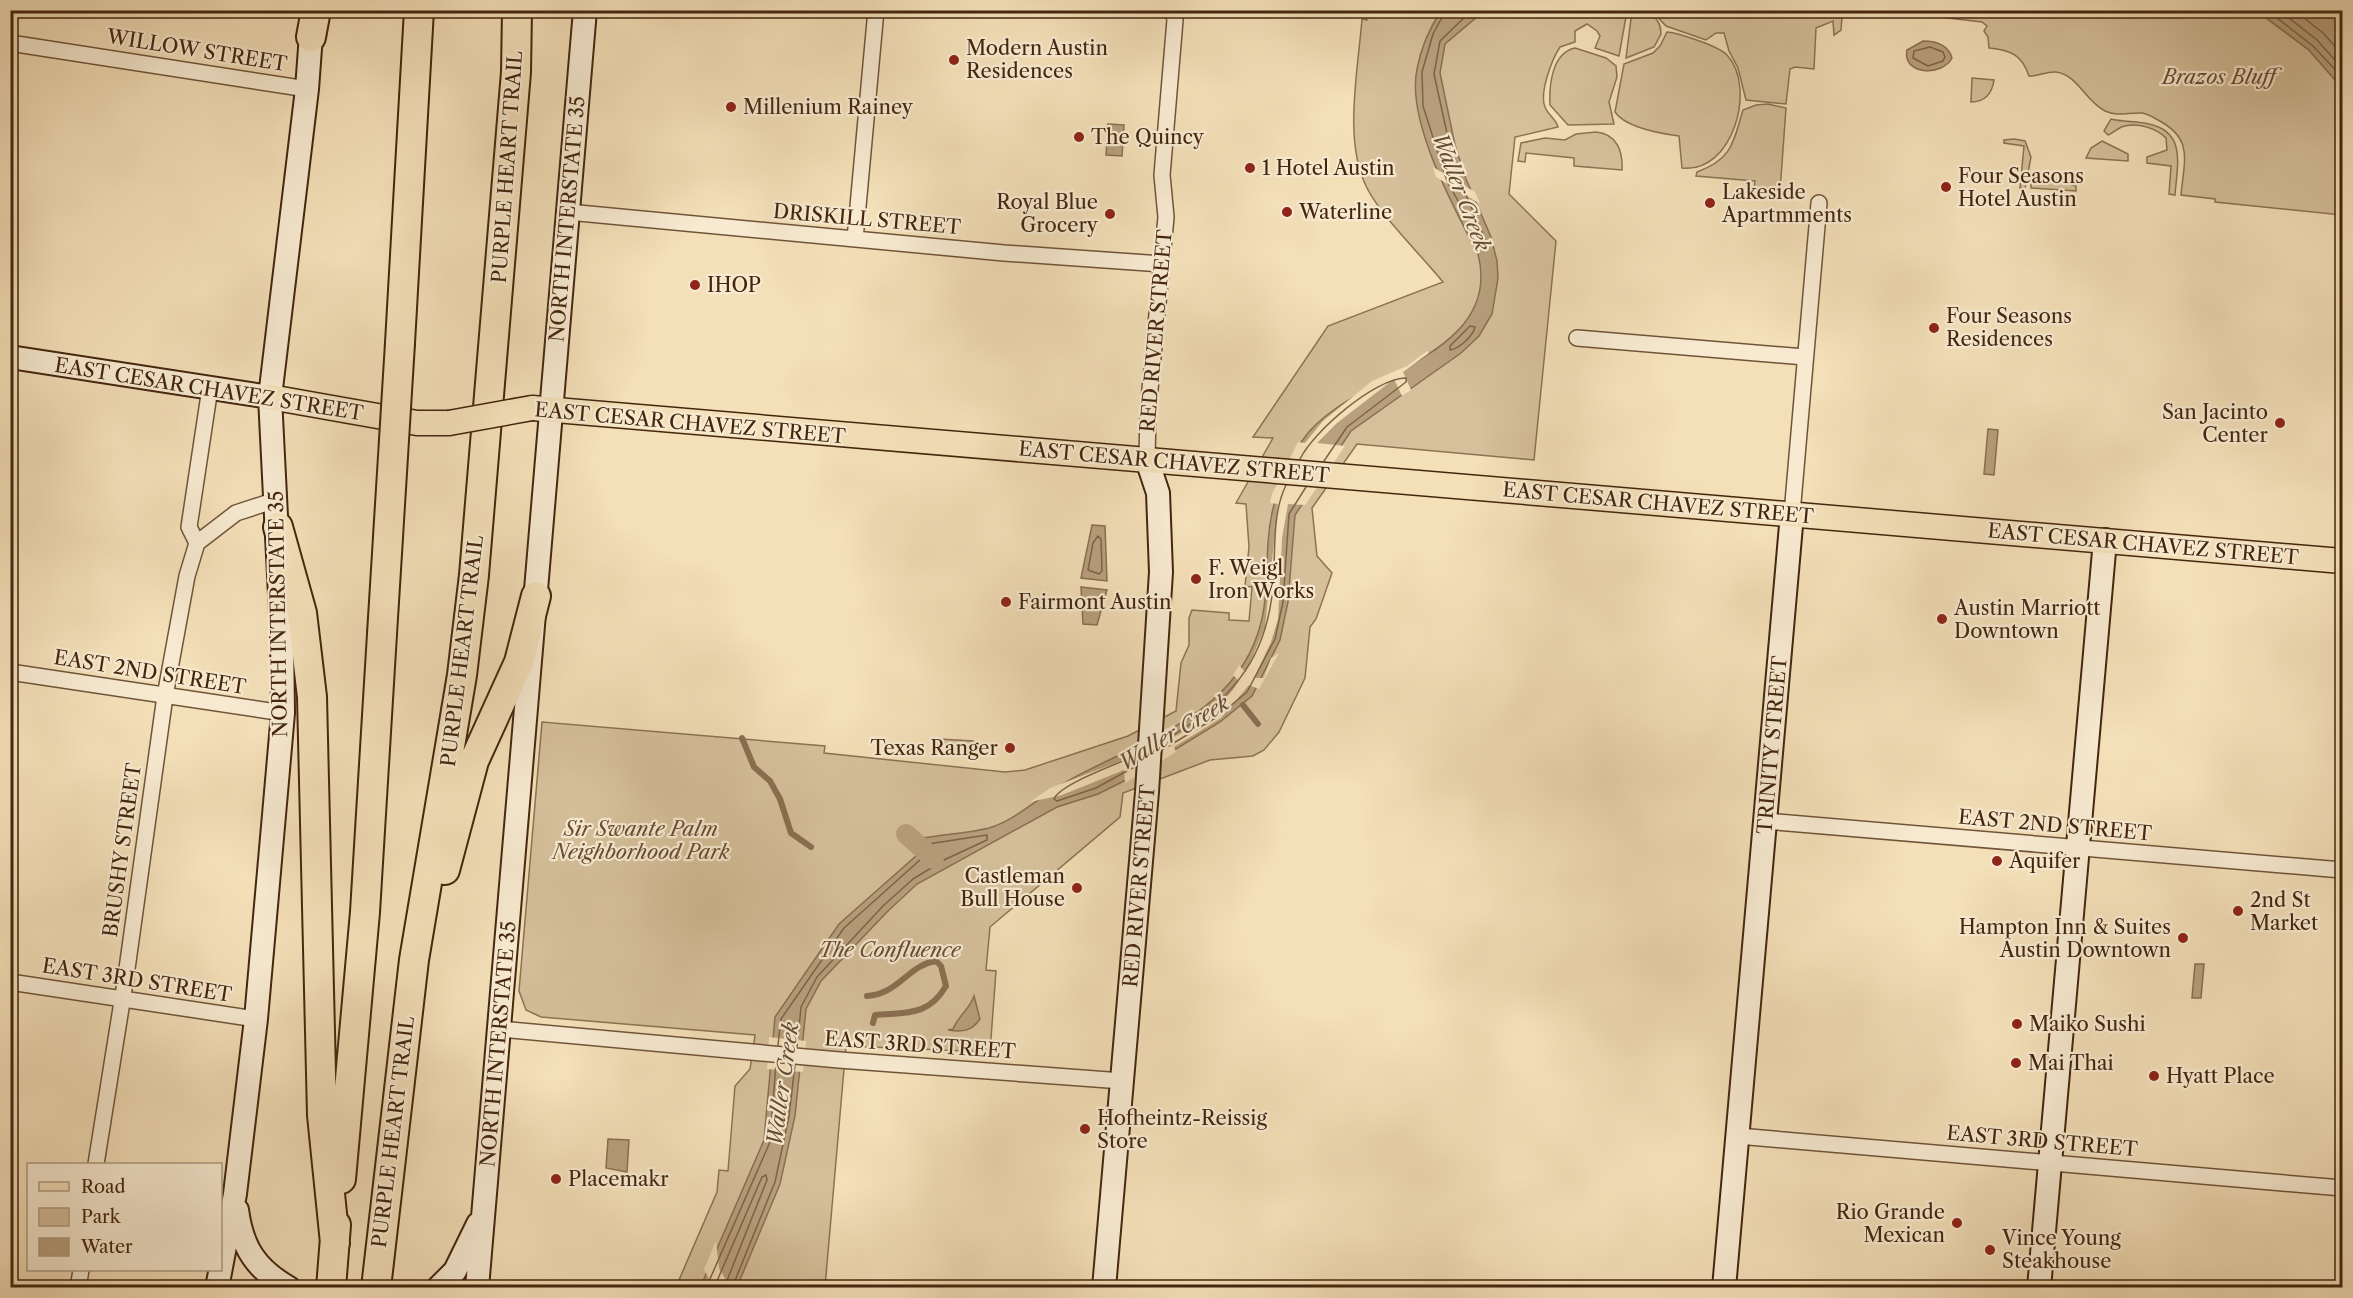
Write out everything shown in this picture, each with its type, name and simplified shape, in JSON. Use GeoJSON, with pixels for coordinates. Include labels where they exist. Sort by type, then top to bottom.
{"type":"FeatureCollection","features":[{"type":"Feature","properties":{"kind":"highway"},"geometry":{"type":"LineString","coordinates":[[331,1287],[365,912],[419,10]]}},
{"type":"Feature","properties":{"kind":"highway","name":"PURPLE HEART TRAIL"},"geometry":{"type":"LineString","coordinates":[[375,1287],[414,960],[462,675],[474,576],[516,72],[517,10]]}},
{"type":"Feature","properties":{"kind":"highway"},"geometry":{"type":"LineString","coordinates":[[277,514],[302,613],[311,678],[322,1115],[335,1243]]}},
{"type":"Feature","properties":{"kind":"highway"},"geometry":{"type":"LineString","coordinates":[[414,960],[453,843],[474,761],[519,662],[536,596]]}},
{"type":"Feature","properties":{"kind":"main road","name":"NORTH INTERSTATE 35"},"geometry":{"type":"LineString","coordinates":[[477,1287],[536,596],[542,409],[568,212],[585,10]]}},
{"type":"Feature","properties":{"kind":"main road","name":"NORTH INTERSTATE 35"},"geometry":{"type":"LineString","coordinates":[[222,1261],[235,1194],[256,1019],[283,713],[277,514],[270,397],[307,88],[313,19]]}},
{"type":"Feature","properties":{"kind":"main road","name":"EAST CESAR CHAVEZ STREET"},"geometry":{"type":"LineString","coordinates":[[10,357],[270,397],[417,423],[449,423],[542,409],[2343,561]]}},
{"type":"Feature","properties":{"kind":"main road","name":"RED RIVER STREET"},"geometry":{"type":"LineString","coordinates":[[1104,1287],[1153,724],[1161,572],[1158,493],[1147,460]]}},
{"type":"Feature","properties":{"kind":"main road","name":"TRINITY STREET"},"geometry":{"type":"LineString","coordinates":[[1724,1287],[1792,514]]}},
{"type":"Feature","properties":{"kind":"main road"},"geometry":{"type":"LineString","coordinates":[[2039,1287],[2105,540]]}},
{"type":"Feature","properties":{"kind":"main road"},"geometry":{"type":"LineString","coordinates":[[235,1194],[241,1236],[255,1259],[272,1278],[289,1287]]}},
{"type":"Feature","properties":{"kind":"main road"},"geometry":{"type":"LineString","coordinates":[[438,1287],[455,1271],[484,1214]]}},
{"type":"Feature","properties":{"kind":"main road","name":"NORTH INTERSTATE 35"},"geometry":{"type":"LineString","coordinates":[[217,1287],[220,1271]]}},
{"type":"Feature","properties":{"kind":"street"},"geometry":{"type":"LineString","coordinates":[[855,239],[876,10]]}},
{"type":"Feature","properties":{"kind":"street","name":"RED RIVER STREET"},"geometry":{"type":"LineString","coordinates":[[1147,460],[1148,411],[1166,217],[1162,175],[1176,14]]}},
{"type":"Feature","properties":{"kind":"street","name":"WILLOW STREET"},"geometry":{"type":"LineString","coordinates":[[10,43],[307,88]]}},
{"type":"Feature","properties":{"kind":"street","name":"TRINITY STREET"},"geometry":{"type":"LineString","coordinates":[[1792,514],[1819,203]]}},
{"type":"Feature","properties":{"kind":"street","name":"DRISKILL STREET"},"geometry":{"type":"LineString","coordinates":[[568,212],[855,239],[1162,264]]}},
{"type":"Feature","properties":{"kind":"street"},"geometry":{"type":"LineString","coordinates":[[1577,338],[1805,357]]}},
{"type":"Feature","properties":{"kind":"street","name":"BRUSHY STREET"},"geometry":{"type":"LineString","coordinates":[[96,1163],[123,999],[165,696],[187,576],[197,543],[189,527],[210,388]]}},
{"type":"Feature","properties":{"kind":"street"},"geometry":{"type":"LineString","coordinates":[[197,543],[236,513],[277,514]]}},
{"type":"Feature","properties":{"kind":"street","name":"EAST 2ND STREET"},"geometry":{"type":"LineString","coordinates":[[10,672],[283,713]]}},
{"type":"Feature","properties":{"kind":"street","name":"EAST 2ND STREET"},"geometry":{"type":"LineString","coordinates":[[1765,821],[2343,870]]}},
{"type":"Feature","properties":{"kind":"street","name":"EAST 3RD STREET"},"geometry":{"type":"LineString","coordinates":[[10,982],[256,1019]]}},
{"type":"Feature","properties":{"kind":"street","name":"EAST 3RD STREET"},"geometry":{"type":"LineString","coordinates":[[500,1029],[750,1053],[1122,1082]]}},
{"type":"Feature","properties":{"kind":"street","name":"EAST 3RD STREET"},"geometry":{"type":"LineString","coordinates":[[1738,1136],[2343,1188]]}},
{"type":"Feature","properties":{"kind":"street"},"geometry":{"type":"LineString","coordinates":[[78,1287],[81,1271]]}},
{"type":"Feature","properties":{"kind":"green space","name":"The Confluence"},"geometry":{"type":"Polygon","coordinates":[[[1367,10],[1627,11],[1619,56],[1595,48],[1600,36],[1587,24],[1575,31],[1575,42],[1560,47],[1553,59],[1544,93],[1545,107],[1558,127],[1515,137],[1509,194],[1556,241],[1534,460],[1357,444],[1312,508],[1317,556],[1332,573],[1316,619],[1310,627],[1305,678],[1279,732],[1264,750],[1253,756],[1210,760],[1123,793],[1120,817],[990,927],[986,970],[996,971],[990,1052],[846,1046],[825,1287],[676,1287],[717,1192],[719,1170],[728,1171],[735,1086],[750,1069],[755,1035],[541,1017],[526,1010],[519,991],[542,722],[825,746],[824,753],[1005,772],[1025,770],[1128,736],[1176,711],[1181,663],[1189,645],[1189,618],[1192,610],[1229,613],[1229,620],[1249,621],[1252,587],[1245,586],[1249,547],[1246,504],[1236,503],[1273,438],[1253,437],[1328,326],[1443,282],[1373,199],[1360,170],[1354,128],[1355,83],[1362,19],[1367,20],[1367,10]]]}},
{"type":"Feature","properties":{"kind":"green space"},"geometry":{"type":"Polygon","coordinates":[[[1632,11],[1652,15],[1659,23],[1661,34],[1654,47],[1626,58],[1632,11]]]}},
{"type":"Feature","properties":{"kind":"green space"},"geometry":{"type":"Polygon","coordinates":[[[1652,11],[1855,11],[1842,17],[1841,30],[1834,35],[1833,21],[1816,28],[1814,69],[1795,67],[1790,69],[1786,104],[1746,100],[1738,68],[1729,51],[1724,33],[1716,33],[1706,40],[1666,26],[1652,11]]]}},
{"type":"Feature","properties":{"kind":"green space","name":"Brazos Bluff"},"geometry":{"type":"Polygon","coordinates":[[[1888,11],[2257,11],[2309,50],[2335,80],[2342,84],[2342,215],[2215,202],[2215,199],[2181,195],[2185,161],[2182,143],[2169,127],[2158,120],[2142,113],[2119,114],[2105,111],[2064,74],[2052,72],[2029,76],[2023,63],[2015,55],[2004,50],[1989,48],[1988,37],[1984,31],[1987,26],[1982,22],[1888,11]]]}},
{"type":"Feature","properties":{"kind":"green space"},"geometry":{"type":"Polygon","coordinates":[[[1667,32],[1689,37],[1723,51],[1736,69],[1740,87],[1735,126],[1727,143],[1715,157],[1700,166],[1682,168],[1679,136],[1636,126],[1620,118],[1615,112],[1624,64],[1653,53],[1660,46],[1667,32]]]}},
{"type":"Feature","properties":{"kind":"green space"},"geometry":{"type":"Polygon","coordinates":[[[1575,48],[1606,58],[1616,66],[1617,77],[1609,102],[1614,124],[1568,125],[1550,105],[1553,71],[1561,56],[1575,48]]]}},
{"type":"Feature","properties":{"kind":"green space"},"geometry":{"type":"Polygon","coordinates":[[[1972,78],[1994,80],[1992,89],[1980,101],[1971,102],[1972,78]]]}},
{"type":"Feature","properties":{"kind":"green space"},"geometry":{"type":"Polygon","coordinates":[[[1768,104],[1786,108],[1780,191],[1754,189],[1755,181],[1696,176],[1697,172],[1718,161],[1730,148],[1743,110],[1756,105],[1768,104]]]}},
{"type":"Feature","properties":{"kind":"green space"},"geometry":{"type":"Polygon","coordinates":[[[2111,119],[2149,124],[2169,134],[2174,142],[2178,162],[2175,195],[2169,194],[2171,166],[2147,163],[2147,157],[2167,150],[2166,138],[2152,129],[2136,125],[2123,127],[2108,135],[2104,131],[2111,119]]]}},
{"type":"Feature","properties":{"kind":"green space"},"geometry":{"type":"Polygon","coordinates":[[[1603,133],[1614,140],[1620,150],[1622,170],[1574,166],[1574,158],[1526,153],[1525,162],[1518,161],[1521,143],[1545,138],[1565,140],[1576,134],[1603,133]]]}},
{"type":"Feature","properties":{"kind":"green space"},"geometry":{"type":"Polygon","coordinates":[[[2004,140],[2025,141],[2031,157],[2025,188],[2020,188],[2024,146],[2004,143],[2004,140]]]}},
{"type":"Feature","properties":{"kind":"green space"},"geometry":{"type":"Polygon","coordinates":[[[2102,141],[2128,154],[2128,161],[2086,158],[2091,148],[2102,141]]]}},
{"type":"Feature","properties":{"kind":"green space"},"geometry":{"type":"Polygon","coordinates":[[[2050,178],[2076,186],[2076,191],[2031,188],[2031,181],[2050,178]]]}},
{"type":"Feature","properties":{"kind":"green space"},"geometry":{"type":"Polygon","coordinates":[[[939,739],[973,741],[972,749],[938,746],[939,739]]]}},
{"type":"Feature","properties":{"kind":"water","name":"Waller Creek"},"geometry":{"type":"Polygon","coordinates":[[[1441,11],[1484,11],[1445,44],[1440,73],[1455,145],[1466,179],[1491,237],[1497,261],[1498,278],[1492,314],[1479,336],[1461,353],[1351,431],[1295,515],[1288,602],[1280,640],[1252,696],[1220,722],[1124,781],[1098,794],[1057,807],[917,884],[821,981],[806,1009],[795,1116],[780,1184],[737,1287],[700,1288],[764,1140],[775,1017],[839,924],[917,855],[914,846],[918,839],[980,830],[998,825],[1059,786],[1175,727],[1225,688],[1244,663],[1258,633],[1265,600],[1271,516],[1283,477],[1302,441],[1324,418],[1352,398],[1417,361],[1446,341],[1468,318],[1480,289],[1478,254],[1434,164],[1425,138],[1415,90],[1421,53],[1429,31],[1441,11]]]}},
{"type":"Feature","properties":{"kind":"water"},"geometry":{"type":"Polygon","coordinates":[[[2257,11],[2342,11],[2342,84],[2335,80],[2309,50],[2257,11]]]}},
{"type":"Feature","properties":{"kind":"water"},"geometry":{"type":"Polygon","coordinates":[[[1923,41],[1941,44],[1948,49],[1952,58],[1940,68],[1916,69],[1907,58],[1907,50],[1923,41]]]}},
{"type":"Feature","properties":{"kind":"water"},"geometry":{"type":"Polygon","coordinates":[[[1108,124],[1124,125],[1122,156],[1106,155],[1108,124]]]}},
{"type":"Feature","properties":{"kind":"water"},"geometry":{"type":"Polygon","coordinates":[[[1988,429],[1998,430],[1994,475],[1984,474],[1988,429]]]}},
{"type":"Feature","properties":{"kind":"water"},"geometry":{"type":"Polygon","coordinates":[[[1092,525],[1105,526],[1107,581],[1081,578],[1092,525]]]}},
{"type":"Feature","properties":{"kind":"water"},"geometry":{"type":"Polygon","coordinates":[[[1081,587],[1107,590],[1097,625],[1083,624],[1081,587]]]}},
{"type":"Feature","properties":{"kind":"water"},"geometry":{"type":"Polygon","coordinates":[[[2195,964],[2204,964],[2201,998],[2192,998],[2195,964]]]}},
{"type":"Feature","properties":{"kind":"water"},"geometry":{"type":"Polygon","coordinates":[[[974,996],[980,1019],[966,1030],[948,1030],[953,1029],[974,996]]]}},
{"type":"Feature","properties":{"kind":"water"},"geometry":{"type":"Polygon","coordinates":[[[608,1139],[629,1140],[627,1172],[606,1168],[608,1139]]]}},
{"type":"Feature","properties":{"kind":"pier"},"geometry":{"type":"Polygon","coordinates":[[[1433,167],[1475,192],[1480,204],[1436,177],[1433,167]]]}},
{"type":"Feature","properties":{"kind":"pier"},"geometry":{"type":"Polygon","coordinates":[[[1427,351],[1429,353],[1403,372],[1411,390],[1402,396],[1394,379],[1337,423],[1317,443],[1345,446],[1305,505],[1288,504],[1282,538],[1278,619],[1271,642],[1254,678],[1264,678],[1271,658],[1279,653],[1259,689],[1249,685],[1221,718],[1174,747],[1176,752],[1125,783],[1124,770],[1062,795],[1030,802],[1050,788],[1126,759],[1126,750],[1175,724],[1174,737],[1217,708],[1232,691],[1239,681],[1233,675],[1239,665],[1245,672],[1247,669],[1265,627],[1278,504],[1270,503],[1272,494],[1298,442],[1305,443],[1323,421],[1372,381],[1407,366],[1427,351]]]}},
{"type":"Feature","properties":{"kind":"pier"},"geometry":{"type":"Polygon","coordinates":[[[769,1037],[806,1041],[803,1072],[767,1069],[769,1037]]]}},
{"type":"Feature","properties":{"kind":"pier"},"geometry":{"type":"Polygon","coordinates":[[[716,1241],[719,1268],[730,1287],[713,1287],[704,1269],[716,1241]]]}},
{"type":"Feature","properties":{"kind":"waterway"},"geometry":{"type":"LineString","coordinates":[[1243,705],[1258,724]]}},
{"type":"Feature","properties":{"kind":"waterway"},"geometry":{"type":"LineString","coordinates":[[742,738],[754,767],[770,781],[780,799],[791,833],[811,847]]}},
{"type":"Feature","properties":{"kind":"waterway"},"geometry":{"type":"LineString","coordinates":[[906,834],[934,859]]}},
{"type":"Feature","properties":{"kind":"waterway"},"geometry":{"type":"LineString","coordinates":[[867,996],[887,990],[926,964],[936,961],[941,966],[946,986],[932,1003],[906,1013],[875,1015],[873,1023]]}},
{"type":"Feature","properties":{"kind":"place","name":"Modern Austin Residences"},"geometry":{"type":"Point","coordinates":[954,60]}},
{"type":"Feature","properties":{"kind":"place","name":"Millenium Rainey"},"geometry":{"type":"Point","coordinates":[731,107]}},
{"type":"Feature","properties":{"kind":"place","name":"The Quincy"},"geometry":{"type":"Point","coordinates":[1079,137]}},
{"type":"Feature","properties":{"kind":"place","name":"1 Hotel Austin"},"geometry":{"type":"Point","coordinates":[1250,168]}},
{"type":"Feature","properties":{"kind":"place","name":"Four Seasons Hotel Austin"},"geometry":{"type":"Point","coordinates":[1946,187]}},
{"type":"Feature","properties":{"kind":"place","name":"Lakeside Apartmments"},"geometry":{"type":"Point","coordinates":[1710,203]}},
{"type":"Feature","properties":{"kind":"place","name":"Waterline"},"geometry":{"type":"Point","coordinates":[1287,212]}},
{"type":"Feature","properties":{"kind":"place","name":"Royal Blue Grocery"},"geometry":{"type":"Point","coordinates":[1110,214]}},
{"type":"Feature","properties":{"kind":"place","name":"IHOP"},"geometry":{"type":"Point","coordinates":[695,285]}},
{"type":"Feature","properties":{"kind":"place","name":"Four Seasons Residences"},"geometry":{"type":"Point","coordinates":[1934,328]}},
{"type":"Feature","properties":{"kind":"place","name":"San Jacinto Center"},"geometry":{"type":"Point","coordinates":[2280,423]}},
{"type":"Feature","properties":{"kind":"place","name":"F. Weigl Iron Works"},"geometry":{"type":"Point","coordinates":[1196,579]}},
{"type":"Feature","properties":{"kind":"place","name":"Fairmont Austin"},"geometry":{"type":"Point","coordinates":[1006,602]}},
{"type":"Feature","properties":{"kind":"place","name":"Austin Marriott Downtown"},"geometry":{"type":"Point","coordinates":[1942,619]}},
{"type":"Feature","properties":{"kind":"place","name":"Texas Ranger"},"geometry":{"type":"Point","coordinates":[1010,748]}},
{"type":"Feature","properties":{"kind":"place","name":"Aquifer"},"geometry":{"type":"Point","coordinates":[1997,861]}},
{"type":"Feature","properties":{"kind":"place","name":"Castleman Bull House"},"geometry":{"type":"Point","coordinates":[1077,888]}},
{"type":"Feature","properties":{"kind":"place","name":"2nd St Market"},"geometry":{"type":"Point","coordinates":[2238,911]}},
{"type":"Feature","properties":{"kind":"place","name":"Hampton Inn & Suites Austin Downtown"},"geometry":{"type":"Point","coordinates":[2183,938]}},
{"type":"Feature","properties":{"kind":"place","name":"Maiko Sushi"},"geometry":{"type":"Point","coordinates":[2017,1024]}},
{"type":"Feature","properties":{"kind":"place","name":"Mai Thai"},"geometry":{"type":"Point","coordinates":[2016,1063]}},
{"type":"Feature","properties":{"kind":"place","name":"Hyatt Place"},"geometry":{"type":"Point","coordinates":[2154,1076]}},
{"type":"Feature","properties":{"kind":"place","name":"Hofheintz-Reissig Store"},"geometry":{"type":"Point","coordinates":[1085,1129]}},
{"type":"Feature","properties":{"kind":"place","name":"Placemakr"},"geometry":{"type":"Point","coordinates":[556,1179]}},
{"type":"Feature","properties":{"kind":"place","name":"Rio Grande Mexican"},"geometry":{"type":"Point","coordinates":[1957,1223]}},
{"type":"Feature","properties":{"kind":"place","name":"Vince Young Steakhouse"},"geometry":{"type":"Point","coordinates":[1990,1250]}},
{"type":"Feature","properties":{"kind":"park label","name":"Sir Swante Palm Neighborhood Park"},"geometry":{"type":"Point","coordinates":[641,840]}}]}
